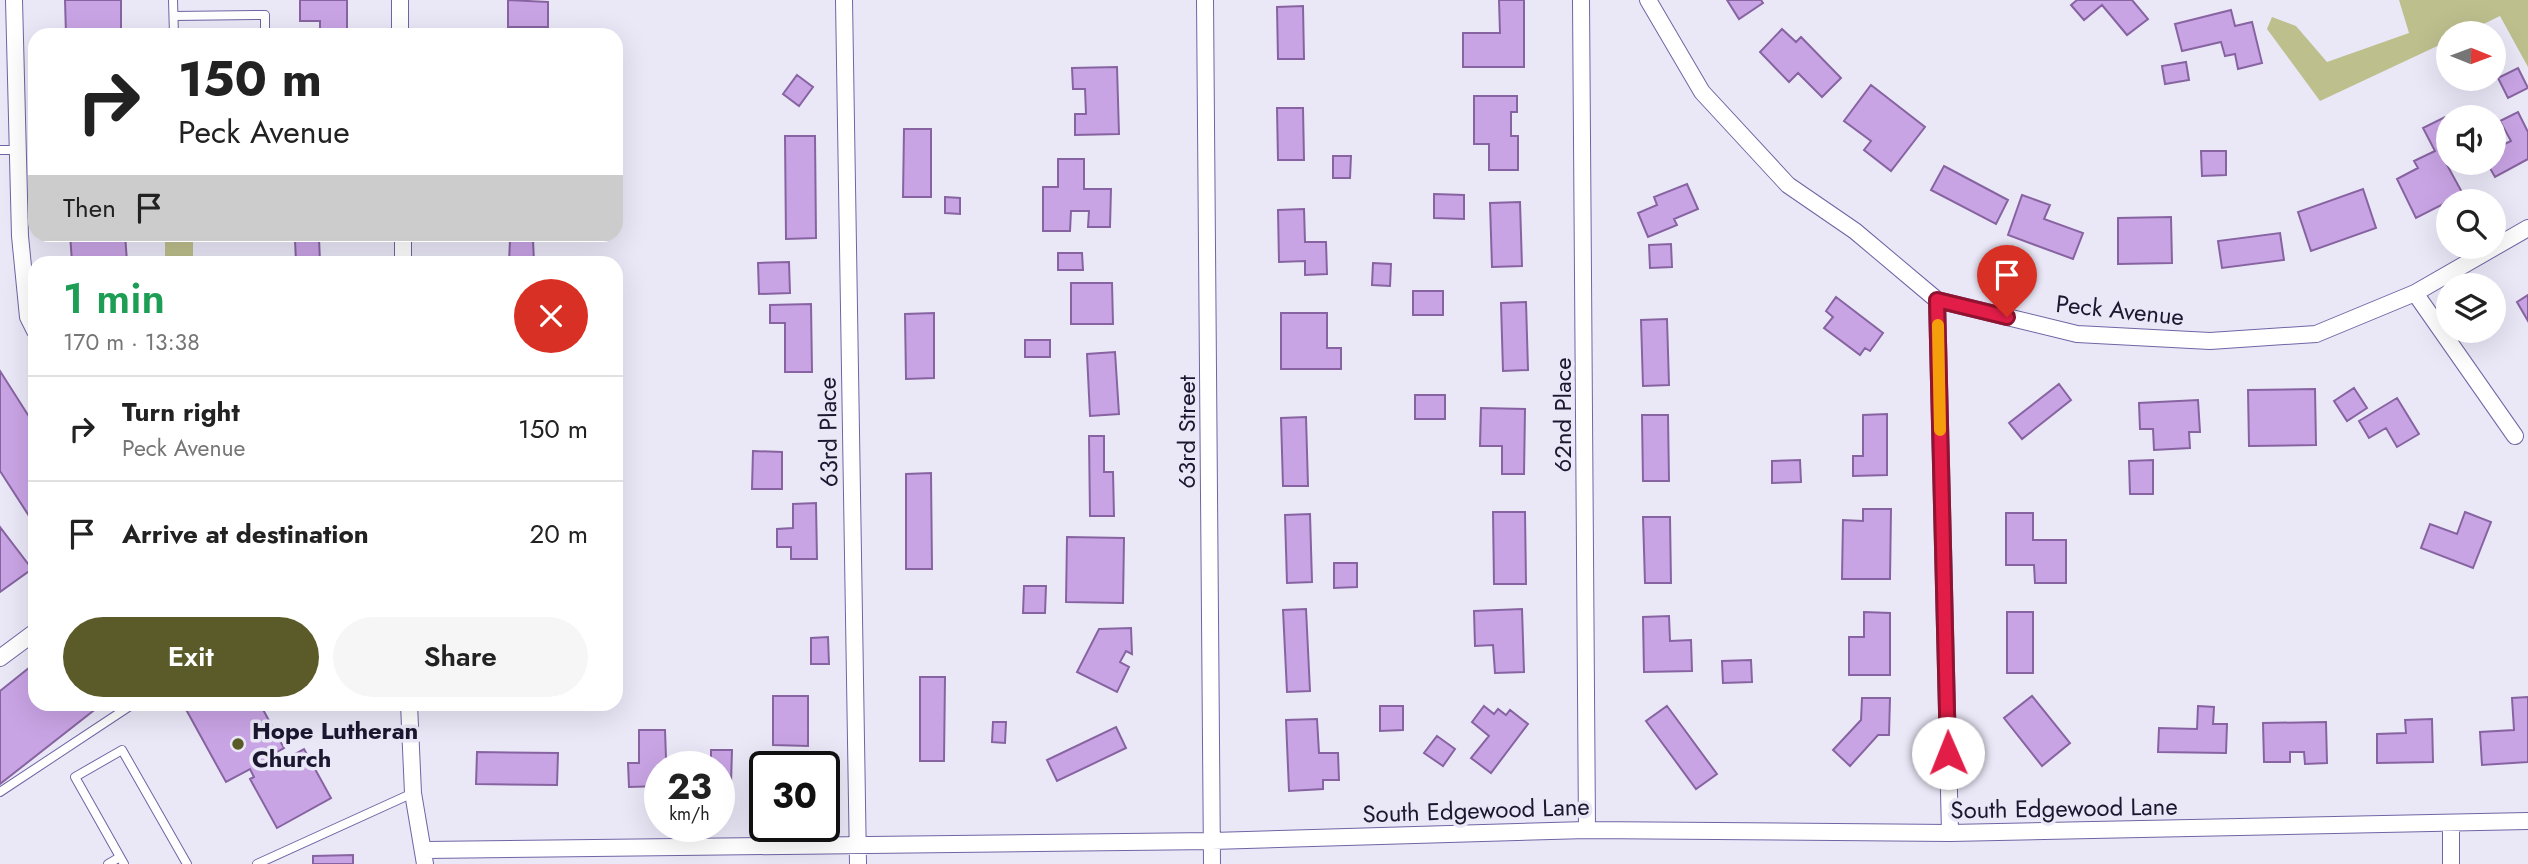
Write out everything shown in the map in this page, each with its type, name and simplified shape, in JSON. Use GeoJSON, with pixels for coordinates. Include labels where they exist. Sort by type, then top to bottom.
{"type":"FeatureCollection","features":[{"type":"Feature","properties":{"kind":"street"},"geometry":{"type":"LineString","coordinates":[[14,0],[22,250],[28,317]]}},
{"type":"Feature","properties":{"kind":"street"},"geometry":{"type":"LineString","coordinates":[[400,0],[400,28]]}},
{"type":"Feature","properties":{"kind":"street","name":"63rd Place"},"geometry":{"type":"LineString","coordinates":[[844,0],[858,864]]}},
{"type":"Feature","properties":{"kind":"street","name":"63rd Street"},"geometry":{"type":"LineString","coordinates":[[1205,0],[1212,864]]}},
{"type":"Feature","properties":{"kind":"street","name":"62nd Place"},"geometry":{"type":"LineString","coordinates":[[1581,0],[1587,830]]}},
{"type":"Feature","properties":{"kind":"street","name":"Peck Avenue"},"geometry":{"type":"LineString","coordinates":[[1648,0],[1702,92],[1788,185],[1855,231],[1937,300],[2077,334],[2210,341],[2316,334],[2415,293],[2528,228]]}},
{"type":"Feature","properties":{"kind":"street"},"geometry":{"type":"LineString","coordinates":[[2415,293],[2515,436]]}},
{"type":"Feature","properties":{"kind":"street"},"geometry":{"type":"LineString","coordinates":[[1937,300],[1950,833]]}},
{"type":"Feature","properties":{"kind":"street"},"geometry":{"type":"LineString","coordinates":[[0,659],[28,637]]}},
{"type":"Feature","properties":{"kind":"street"},"geometry":{"type":"LineString","coordinates":[[409,711],[413,793],[425,857]]}},
{"type":"Feature","properties":{"kind":"street","name":"South Edgewood Lane"},"geometry":{"type":"LineString","coordinates":[[425,857],[1212,841],[1587,830],[1950,833],[2528,821]]}},
{"type":"Feature","properties":{"kind":"street"},"geometry":{"type":"LineString","coordinates":[[2451,823],[2451,864]]}},
{"type":"Feature","properties":{"kind":"lane"},"geometry":{"type":"LineString","coordinates":[[173,0],[174,28]]}},
{"type":"Feature","properties":{"kind":"lane"},"geometry":{"type":"LineString","coordinates":[[174,16],[265,15],[265,28]]}},
{"type":"Feature","properties":{"kind":"lane"},"geometry":{"type":"LineString","coordinates":[[0,150],[18,150]]}},
{"type":"Feature","properties":{"kind":"lane"},"geometry":{"type":"LineString","coordinates":[[0,792],[122,711]]}},
{"type":"Feature","properties":{"kind":"lane"},"geometry":{"type":"LineString","coordinates":[[108,864],[122,860],[75,777],[122,750],[187,864]]}},
{"type":"Feature","properties":{"kind":"lane"},"geometry":{"type":"LineString","coordinates":[[257,864],[413,793]]}},
{"type":"Feature","properties":{"kind":"green space"},"geometry":{"type":"Polygon","coordinates":[[[2399,0],[2528,0],[2528,67],[2506,27],[2506,21],[2500,16],[2490,21],[2436,21],[2436,47],[2320,101],[2267,29],[2272,17],[2296,26],[2327,62],[2409,33],[2399,0]]]}},
{"type":"Feature","properties":{"kind":"green space"},"geometry":{"type":"Polygon","coordinates":[[[165,242],[193,242],[193,256],[165,256],[165,242]]]}},
{"type":"Feature","properties":{"kind":"building"},"geometry":{"type":"Polygon","coordinates":[[[65,0],[121,0],[121,28],[66,28],[65,0]]]}},
{"type":"Feature","properties":{"kind":"building"},"geometry":{"type":"Polygon","coordinates":[[[300,0],[347,0],[347,28],[320,28],[320,21],[300,21],[300,0]]]}},
{"type":"Feature","properties":{"kind":"building"},"geometry":{"type":"Polygon","coordinates":[[[508,0],[548,2],[548,27],[508,27],[508,0]]]}},
{"type":"Feature","properties":{"kind":"building"},"geometry":{"type":"Polygon","coordinates":[[[1499,0],[1524,0],[1524,67],[1463,67],[1463,33],[1500,33],[1499,0]]]}},
{"type":"Feature","properties":{"kind":"building"},"geometry":{"type":"Polygon","coordinates":[[[1727,0],[1761,0],[1763,3],[1739,19],[1727,0]]]}},
{"type":"Feature","properties":{"kind":"building"},"geometry":{"type":"Polygon","coordinates":[[[2077,0],[2132,0],[2148,19],[2127,35],[2102,5],[2084,20],[2071,5],[2077,0]]]}},
{"type":"Feature","properties":{"kind":"building"},"geometry":{"type":"Polygon","coordinates":[[[1303,6],[1304,59],[1278,59],[1277,7],[1303,6]]]}},
{"type":"Feature","properties":{"kind":"building"},"geometry":{"type":"Polygon","coordinates":[[[2231,10],[2235,26],[2252,22],[2262,63],[2238,69],[2235,54],[2225,56],[2221,42],[2182,51],[2175,24],[2231,10]]]}},
{"type":"Feature","properties":{"kind":"building"},"geometry":{"type":"Polygon","coordinates":[[[1782,29],[1796,42],[1801,37],[1841,78],[1822,97],[1798,73],[1789,82],[1760,52],[1782,29]]]}},
{"type":"Feature","properties":{"kind":"building"},"geometry":{"type":"Polygon","coordinates":[[[2186,62],[2189,80],[2165,84],[2162,66],[2186,62]]]}},
{"type":"Feature","properties":{"kind":"building"},"geometry":{"type":"Polygon","coordinates":[[[1117,67],[1119,134],[1075,135],[1075,114],[1086,114],[1085,89],[1073,89],[1072,68],[1117,67]]]}},
{"type":"Feature","properties":{"kind":"building"},"geometry":{"type":"Polygon","coordinates":[[[2518,68],[2528,88],[2508,98],[2504,91],[2506,74],[2518,68]]]}},
{"type":"Feature","properties":{"kind":"building"},"geometry":{"type":"Polygon","coordinates":[[[797,75],[813,87],[799,106],[783,94],[797,75]]]}},
{"type":"Feature","properties":{"kind":"building"},"geometry":{"type":"Polygon","coordinates":[[[1871,85],[1925,127],[1891,171],[1864,150],[1871,141],[1844,121],[1871,85]]]}},
{"type":"Feature","properties":{"kind":"building"},"geometry":{"type":"Polygon","coordinates":[[[1474,96],[1517,96],[1517,112],[1511,112],[1511,136],[1518,136],[1518,170],[1489,170],[1489,144],[1474,144],[1474,96]]]}},
{"type":"Feature","properties":{"kind":"building"},"geometry":{"type":"Polygon","coordinates":[[[1277,108],[1303,108],[1304,160],[1278,160],[1277,108]]]}},
{"type":"Feature","properties":{"kind":"building"},"geometry":{"type":"Polygon","coordinates":[[[2518,112],[2528,132],[2528,159],[2506,171],[2506,143],[2511,141],[2506,132],[2506,118],[2518,112]]]}},
{"type":"Feature","properties":{"kind":"building"},"geometry":{"type":"Polygon","coordinates":[[[2436,122],[2436,175],[2453,175],[2460,189],[2436,189],[2436,208],[2416,218],[2397,179],[2418,168],[2414,161],[2435,151],[2423,128],[2436,122]]]}},
{"type":"Feature","properties":{"kind":"building"},"geometry":{"type":"Polygon","coordinates":[[[904,129],[931,129],[931,197],[903,197],[904,129]]]}},
{"type":"Feature","properties":{"kind":"building"},"geometry":{"type":"Polygon","coordinates":[[[785,136],[815,136],[816,238],[786,239],[785,136]]]}},
{"type":"Feature","properties":{"kind":"building"},"geometry":{"type":"Polygon","coordinates":[[[2201,151],[2226,151],[2226,175],[2202,176],[2201,151]]]}},
{"type":"Feature","properties":{"kind":"building"},"geometry":{"type":"Polygon","coordinates":[[[1333,156],[1351,156],[1350,178],[1333,178],[1333,156]]]}},
{"type":"Feature","properties":{"kind":"building"},"geometry":{"type":"Polygon","coordinates":[[[1058,159],[1084,159],[1084,189],[1111,189],[1110,227],[1088,227],[1089,211],[1071,211],[1070,231],[1043,231],[1043,187],[1058,187],[1058,159]]]}},
{"type":"Feature","properties":{"kind":"building"},"geometry":{"type":"Polygon","coordinates":[[[1944,166],[2008,200],[1996,224],[1931,190],[1944,166]]]}},
{"type":"Feature","properties":{"kind":"building"},"geometry":{"type":"Polygon","coordinates":[[[1687,184],[1698,209],[1674,219],[1677,225],[1648,237],[1638,213],[1657,205],[1654,197],[1687,184]]]}},
{"type":"Feature","properties":{"kind":"building"},"geometry":{"type":"Polygon","coordinates":[[[2363,189],[2376,228],[2311,251],[2298,212],[2363,189]]]}},
{"type":"Feature","properties":{"kind":"building"},"geometry":{"type":"Polygon","coordinates":[[[1434,194],[1464,195],[1464,219],[1434,218],[1434,194]]]}},
{"type":"Feature","properties":{"kind":"building"},"geometry":{"type":"Polygon","coordinates":[[[2022,195],[2050,205],[2044,219],[2083,233],[2073,259],[2008,235],[2022,195]]]}},
{"type":"Feature","properties":{"kind":"building"},"geometry":{"type":"Polygon","coordinates":[[[945,197],[960,198],[960,214],[945,213],[945,197]]]}},
{"type":"Feature","properties":{"kind":"building"},"geometry":{"type":"Polygon","coordinates":[[[1520,202],[1522,266],[1492,267],[1490,203],[1520,202]]]}},
{"type":"Feature","properties":{"kind":"building"},"geometry":{"type":"Polygon","coordinates":[[[1304,209],[1305,242],[1326,242],[1327,274],[1305,275],[1305,261],[1279,262],[1278,210],[1304,209]]]}},
{"type":"Feature","properties":{"kind":"building"},"geometry":{"type":"Polygon","coordinates":[[[2171,217],[2172,263],[2118,264],[2118,218],[2171,217]]]}},
{"type":"Feature","properties":{"kind":"building"},"geometry":{"type":"Polygon","coordinates":[[[2280,233],[2284,260],[2222,268],[2218,241],[2280,233]]]}},
{"type":"Feature","properties":{"kind":"building"},"geometry":{"type":"Polygon","coordinates":[[[71,242],[126,242],[127,256],[72,256],[71,242]]]}},
{"type":"Feature","properties":{"kind":"building"},"geometry":{"type":"Polygon","coordinates":[[[295,242],[319,242],[320,256],[296,256],[295,242]]]}},
{"type":"Feature","properties":{"kind":"building"},"geometry":{"type":"Polygon","coordinates":[[[510,242],[533,242],[534,256],[509,256],[510,242]]]}},
{"type":"Feature","properties":{"kind":"building"},"geometry":{"type":"Polygon","coordinates":[[[1671,244],[1672,267],[1650,268],[1649,245],[1671,244]]]}},
{"type":"Feature","properties":{"kind":"building"},"geometry":{"type":"Polygon","coordinates":[[[1058,253],[1082,253],[1083,270],[1058,270],[1058,253]]]}},
{"type":"Feature","properties":{"kind":"building"},"geometry":{"type":"Polygon","coordinates":[[[789,262],[790,293],[759,294],[758,263],[789,262]]]}},
{"type":"Feature","properties":{"kind":"building"},"geometry":{"type":"Polygon","coordinates":[[[1373,263],[1391,264],[1390,286],[1372,285],[1373,263]]]}},
{"type":"Feature","properties":{"kind":"building"},"geometry":{"type":"Polygon","coordinates":[[[1071,283],[1112,283],[1113,324],[1071,324],[1071,283]]]}},
{"type":"Feature","properties":{"kind":"building"},"geometry":{"type":"Polygon","coordinates":[[[1413,291],[1443,291],[1443,315],[1413,315],[1413,291]]]}},
{"type":"Feature","properties":{"kind":"building"},"geometry":{"type":"Polygon","coordinates":[[[2528,295],[2528,321],[2517,302],[2528,295]]]}},
{"type":"Feature","properties":{"kind":"building"},"geometry":{"type":"Polygon","coordinates":[[[1836,297],[1883,333],[1870,351],[1865,348],[1860,355],[1824,328],[1833,317],[1826,311],[1836,297]]]}},
{"type":"Feature","properties":{"kind":"building"},"geometry":{"type":"Polygon","coordinates":[[[1526,302],[1528,370],[1503,371],[1501,303],[1526,302]]]}},
{"type":"Feature","properties":{"kind":"building"},"geometry":{"type":"Polygon","coordinates":[[[811,304],[812,372],[785,372],[785,323],[770,323],[770,305],[811,304]]]}},
{"type":"Feature","properties":{"kind":"building"},"geometry":{"type":"Polygon","coordinates":[[[934,313],[934,378],[906,379],[905,314],[934,313]]]}},
{"type":"Feature","properties":{"kind":"building"},"geometry":{"type":"Polygon","coordinates":[[[1281,313],[1327,313],[1327,348],[1341,348],[1341,369],[1281,369],[1281,313]]]}},
{"type":"Feature","properties":{"kind":"building"},"geometry":{"type":"Polygon","coordinates":[[[1667,319],[1669,385],[1643,386],[1641,320],[1667,319]]]}},
{"type":"Feature","properties":{"kind":"building"},"geometry":{"type":"Polygon","coordinates":[[[1025,340],[1050,340],[1050,357],[1025,357],[1025,340]]]}},
{"type":"Feature","properties":{"kind":"building"},"geometry":{"type":"Polygon","coordinates":[[[1115,352],[1119,414],[1090,416],[1087,354],[1115,352]]]}},
{"type":"Feature","properties":{"kind":"building"},"geometry":{"type":"Polygon","coordinates":[[[0,371],[28,415],[28,514],[0,471],[0,371]]]}},
{"type":"Feature","properties":{"kind":"building"},"geometry":{"type":"Polygon","coordinates":[[[2059,384],[2071,400],[2022,439],[2009,423],[2059,384]]]}},
{"type":"Feature","properties":{"kind":"building"},"geometry":{"type":"Polygon","coordinates":[[[2354,388],[2367,408],[2347,421],[2334,401],[2354,388]]]}},
{"type":"Feature","properties":{"kind":"building"},"geometry":{"type":"Polygon","coordinates":[[[2315,389],[2316,445],[2249,446],[2248,390],[2315,389]]]}},
{"type":"Feature","properties":{"kind":"building"},"geometry":{"type":"Polygon","coordinates":[[[1415,395],[1445,395],[1445,419],[1415,419],[1415,395]]]}},
{"type":"Feature","properties":{"kind":"building"},"geometry":{"type":"Polygon","coordinates":[[[2397,398],[2419,434],[2397,447],[2386,428],[2369,438],[2359,421],[2397,398]]]}},
{"type":"Feature","properties":{"kind":"building"},"geometry":{"type":"Polygon","coordinates":[[[2198,400],[2200,432],[2189,432],[2190,448],[2154,450],[2153,429],[2140,429],[2139,403],[2198,400]]]}},
{"type":"Feature","properties":{"kind":"building"},"geometry":{"type":"Polygon","coordinates":[[[1481,408],[1525,409],[1524,474],[1502,474],[1502,446],[1480,446],[1481,408]]]}},
{"type":"Feature","properties":{"kind":"building"},"geometry":{"type":"Polygon","coordinates":[[[1887,414],[1887,475],[1853,476],[1853,456],[1863,456],[1863,415],[1887,414]]]}},
{"type":"Feature","properties":{"kind":"building"},"geometry":{"type":"Polygon","coordinates":[[[1642,415],[1668,415],[1669,481],[1643,481],[1642,415]]]}},
{"type":"Feature","properties":{"kind":"building"},"geometry":{"type":"Polygon","coordinates":[[[1306,417],[1308,486],[1283,486],[1281,418],[1306,417]]]}},
{"type":"Feature","properties":{"kind":"building"},"geometry":{"type":"Polygon","coordinates":[[[1089,436],[1104,436],[1104,472],[1113,472],[1114,516],[1090,516],[1089,436]]]}},
{"type":"Feature","properties":{"kind":"building"},"geometry":{"type":"Polygon","coordinates":[[[753,451],[782,452],[782,489],[752,489],[753,451]]]}},
{"type":"Feature","properties":{"kind":"building"},"geometry":{"type":"Polygon","coordinates":[[[1800,460],[1801,482],[1772,483],[1772,461],[1800,460]]]}},
{"type":"Feature","properties":{"kind":"building"},"geometry":{"type":"Polygon","coordinates":[[[2153,460],[2153,494],[2130,494],[2129,461],[2153,460]]]}},
{"type":"Feature","properties":{"kind":"building"},"geometry":{"type":"Polygon","coordinates":[[[931,473],[932,569],[906,569],[906,474],[931,473]]]}},
{"type":"Feature","properties":{"kind":"building"},"geometry":{"type":"Polygon","coordinates":[[[816,503],[817,559],[791,559],[791,547],[777,547],[777,529],[793,528],[793,504],[816,503]]]}},
{"type":"Feature","properties":{"kind":"building"},"geometry":{"type":"Polygon","coordinates":[[[1863,509],[1891,509],[1890,579],[1842,579],[1843,520],[1863,521],[1863,509]]]}},
{"type":"Feature","properties":{"kind":"building"},"geometry":{"type":"Polygon","coordinates":[[[1493,512],[1525,512],[1526,584],[1494,584],[1493,512]]]}},
{"type":"Feature","properties":{"kind":"building"},"geometry":{"type":"Polygon","coordinates":[[[2465,512],[2491,522],[2473,568],[2421,548],[2430,524],[2457,534],[2465,512]]]}},
{"type":"Feature","properties":{"kind":"building"},"geometry":{"type":"Polygon","coordinates":[[[2006,513],[2033,513],[2033,540],[2066,540],[2066,583],[2035,583],[2034,565],[2006,565],[2006,513]]]}},
{"type":"Feature","properties":{"kind":"building"},"geometry":{"type":"Polygon","coordinates":[[[1310,514],[1312,582],[1287,583],[1285,515],[1310,514]]]}},
{"type":"Feature","properties":{"kind":"building"},"geometry":{"type":"Polygon","coordinates":[[[1643,517],[1670,517],[1671,583],[1645,583],[1643,517]]]}},
{"type":"Feature","properties":{"kind":"building"},"geometry":{"type":"Polygon","coordinates":[[[0,527],[28,564],[28,572],[0,592],[0,527]]]}},
{"type":"Feature","properties":{"kind":"building"},"geometry":{"type":"Polygon","coordinates":[[[1067,537],[1124,538],[1123,603],[1066,602],[1067,537]]]}},
{"type":"Feature","properties":{"kind":"building"},"geometry":{"type":"Polygon","coordinates":[[[1334,563],[1357,563],[1357,587],[1334,588],[1334,563]]]}},
{"type":"Feature","properties":{"kind":"building"},"geometry":{"type":"Polygon","coordinates":[[[1024,586],[1046,586],[1045,613],[1023,613],[1024,586]]]}},
{"type":"Feature","properties":{"kind":"building"},"geometry":{"type":"Polygon","coordinates":[[[1306,609],[1310,691],[1287,692],[1283,610],[1306,609]]]}},
{"type":"Feature","properties":{"kind":"building"},"geometry":{"type":"Polygon","coordinates":[[[1522,609],[1524,672],[1495,673],[1493,645],[1475,646],[1474,611],[1522,609]]]}},
{"type":"Feature","properties":{"kind":"building"},"geometry":{"type":"Polygon","coordinates":[[[1864,612],[1890,613],[1890,675],[1849,675],[1849,637],[1864,637],[1864,612]]]}},
{"type":"Feature","properties":{"kind":"building"},"geometry":{"type":"Polygon","coordinates":[[[2007,612],[2033,612],[2033,673],[2007,673],[2007,612]]]}},
{"type":"Feature","properties":{"kind":"building"},"geometry":{"type":"Polygon","coordinates":[[[1669,616],[1670,641],[1691,640],[1692,671],[1644,672],[1643,617],[1669,616]]]}},
{"type":"Feature","properties":{"kind":"building"},"geometry":{"type":"Polygon","coordinates":[[[1131,628],[1132,654],[1126,651],[1120,662],[1129,667],[1117,692],[1077,672],[1099,629],[1131,628]]]}},
{"type":"Feature","properties":{"kind":"building"},"geometry":{"type":"Polygon","coordinates":[[[828,637],[829,664],[811,664],[811,638],[828,637]]]}},
{"type":"Feature","properties":{"kind":"building"},"geometry":{"type":"Polygon","coordinates":[[[1751,660],[1752,682],[1723,683],[1722,661],[1751,660]]]}},
{"type":"Feature","properties":{"kind":"building"},"geometry":{"type":"Polygon","coordinates":[[[28,669],[28,711],[93,711],[0,784],[0,691],[28,669]]]}},
{"type":"Feature","properties":{"kind":"building"},"geometry":{"type":"Polygon","coordinates":[[[920,677],[945,677],[944,761],[920,761],[920,677]]]}},
{"type":"Feature","properties":{"kind":"building"},"geometry":{"type":"Polygon","coordinates":[[[773,696],[808,696],[808,746],[773,745],[773,696]]]}},
{"type":"Feature","properties":{"kind":"building"},"geometry":{"type":"Polygon","coordinates":[[[2032,696],[2070,743],[2042,766],[2004,718],[2032,696]]]}},
{"type":"Feature","properties":{"kind":"building"},"geometry":{"type":"Polygon","coordinates":[[[2528,697],[2528,762],[2482,765],[2480,732],[2514,730],[2512,698],[2528,697]]]}},
{"type":"Feature","properties":{"kind":"building"},"geometry":{"type":"Polygon","coordinates":[[[1862,698],[1890,698],[1889,735],[1878,735],[1850,766],[1833,750],[1861,720],[1862,698]]]}},
{"type":"Feature","properties":{"kind":"building"},"geometry":{"type":"Polygon","coordinates":[[[1380,706],[1403,706],[1403,730],[1380,731],[1380,706]]]}},
{"type":"Feature","properties":{"kind":"building"},"geometry":{"type":"Polygon","coordinates":[[[1484,706],[1494,714],[1498,709],[1506,715],[1510,710],[1528,724],[1491,773],[1471,758],[1489,736],[1472,722],[1484,706]]]}},
{"type":"Feature","properties":{"kind":"building"},"geometry":{"type":"Polygon","coordinates":[[[1667,706],[1717,774],[1696,789],[1646,721],[1667,706]]]}},
{"type":"Feature","properties":{"kind":"building"},"geometry":{"type":"Polygon","coordinates":[[[2198,706],[2214,707],[2213,724],[2227,724],[2226,753],[2158,752],[2159,728],[2197,729],[2198,706]]]}},
{"type":"Feature","properties":{"kind":"building"},"geometry":{"type":"Polygon","coordinates":[[[187,711],[264,711],[284,748],[268,757],[273,766],[304,749],[331,798],[277,828],[250,779],[254,777],[250,769],[226,782],[187,711]]]}},
{"type":"Feature","properties":{"kind":"building"},"geometry":{"type":"Polygon","coordinates":[[[1317,719],[1319,753],[1338,753],[1339,780],[1323,780],[1323,789],[1289,791],[1286,720],[1317,719]]]}},
{"type":"Feature","properties":{"kind":"building"},"geometry":{"type":"Polygon","coordinates":[[[2432,719],[2433,762],[2377,763],[2377,734],[2406,733],[2405,720],[2432,719]]]}},
{"type":"Feature","properties":{"kind":"building"},"geometry":{"type":"Polygon","coordinates":[[[993,722],[1006,722],[1005,743],[992,742],[993,722]]]}},
{"type":"Feature","properties":{"kind":"building"},"geometry":{"type":"Polygon","coordinates":[[[2326,722],[2327,763],[2305,764],[2304,752],[2290,752],[2290,762],[2264,762],[2263,723],[2326,722]]]}},
{"type":"Feature","properties":{"kind":"building"},"geometry":{"type":"Polygon","coordinates":[[[1116,727],[1126,748],[1057,781],[1047,760],[1116,727]]]}},
{"type":"Feature","properties":{"kind":"building"},"geometry":{"type":"Polygon","coordinates":[[[639,730],[665,730],[666,751],[644,751],[644,787],[629,787],[628,763],[639,763],[639,730]]]}},
{"type":"Feature","properties":{"kind":"building"},"geometry":{"type":"Polygon","coordinates":[[[1437,736],[1455,749],[1443,766],[1424,753],[1437,736]]]}},
{"type":"Feature","properties":{"kind":"building"},"geometry":{"type":"Polygon","coordinates":[[[477,752],[558,753],[557,785],[476,784],[477,752]]]}},
{"type":"Feature","properties":{"kind":"building"},"geometry":{"type":"Polygon","coordinates":[[[353,855],[353,864],[313,864],[313,856],[353,855]]]}},
{"type":"Feature","properties":{"kind":"slow traffic"},"geometry":{"type":"LineString","coordinates":[[1938,325],[1940,430]]}},
{"type":"Feature","properties":{"kind":"place","name":"Hope Lutheran Church"},"geometry":{"type":"Point","coordinates":[238,744]}},
{"type":"Feature","properties":{"kind":"route"},"geometry":{"type":"LineString","coordinates":[[1948,753],[1937,300],[2007,317]]}}]}
